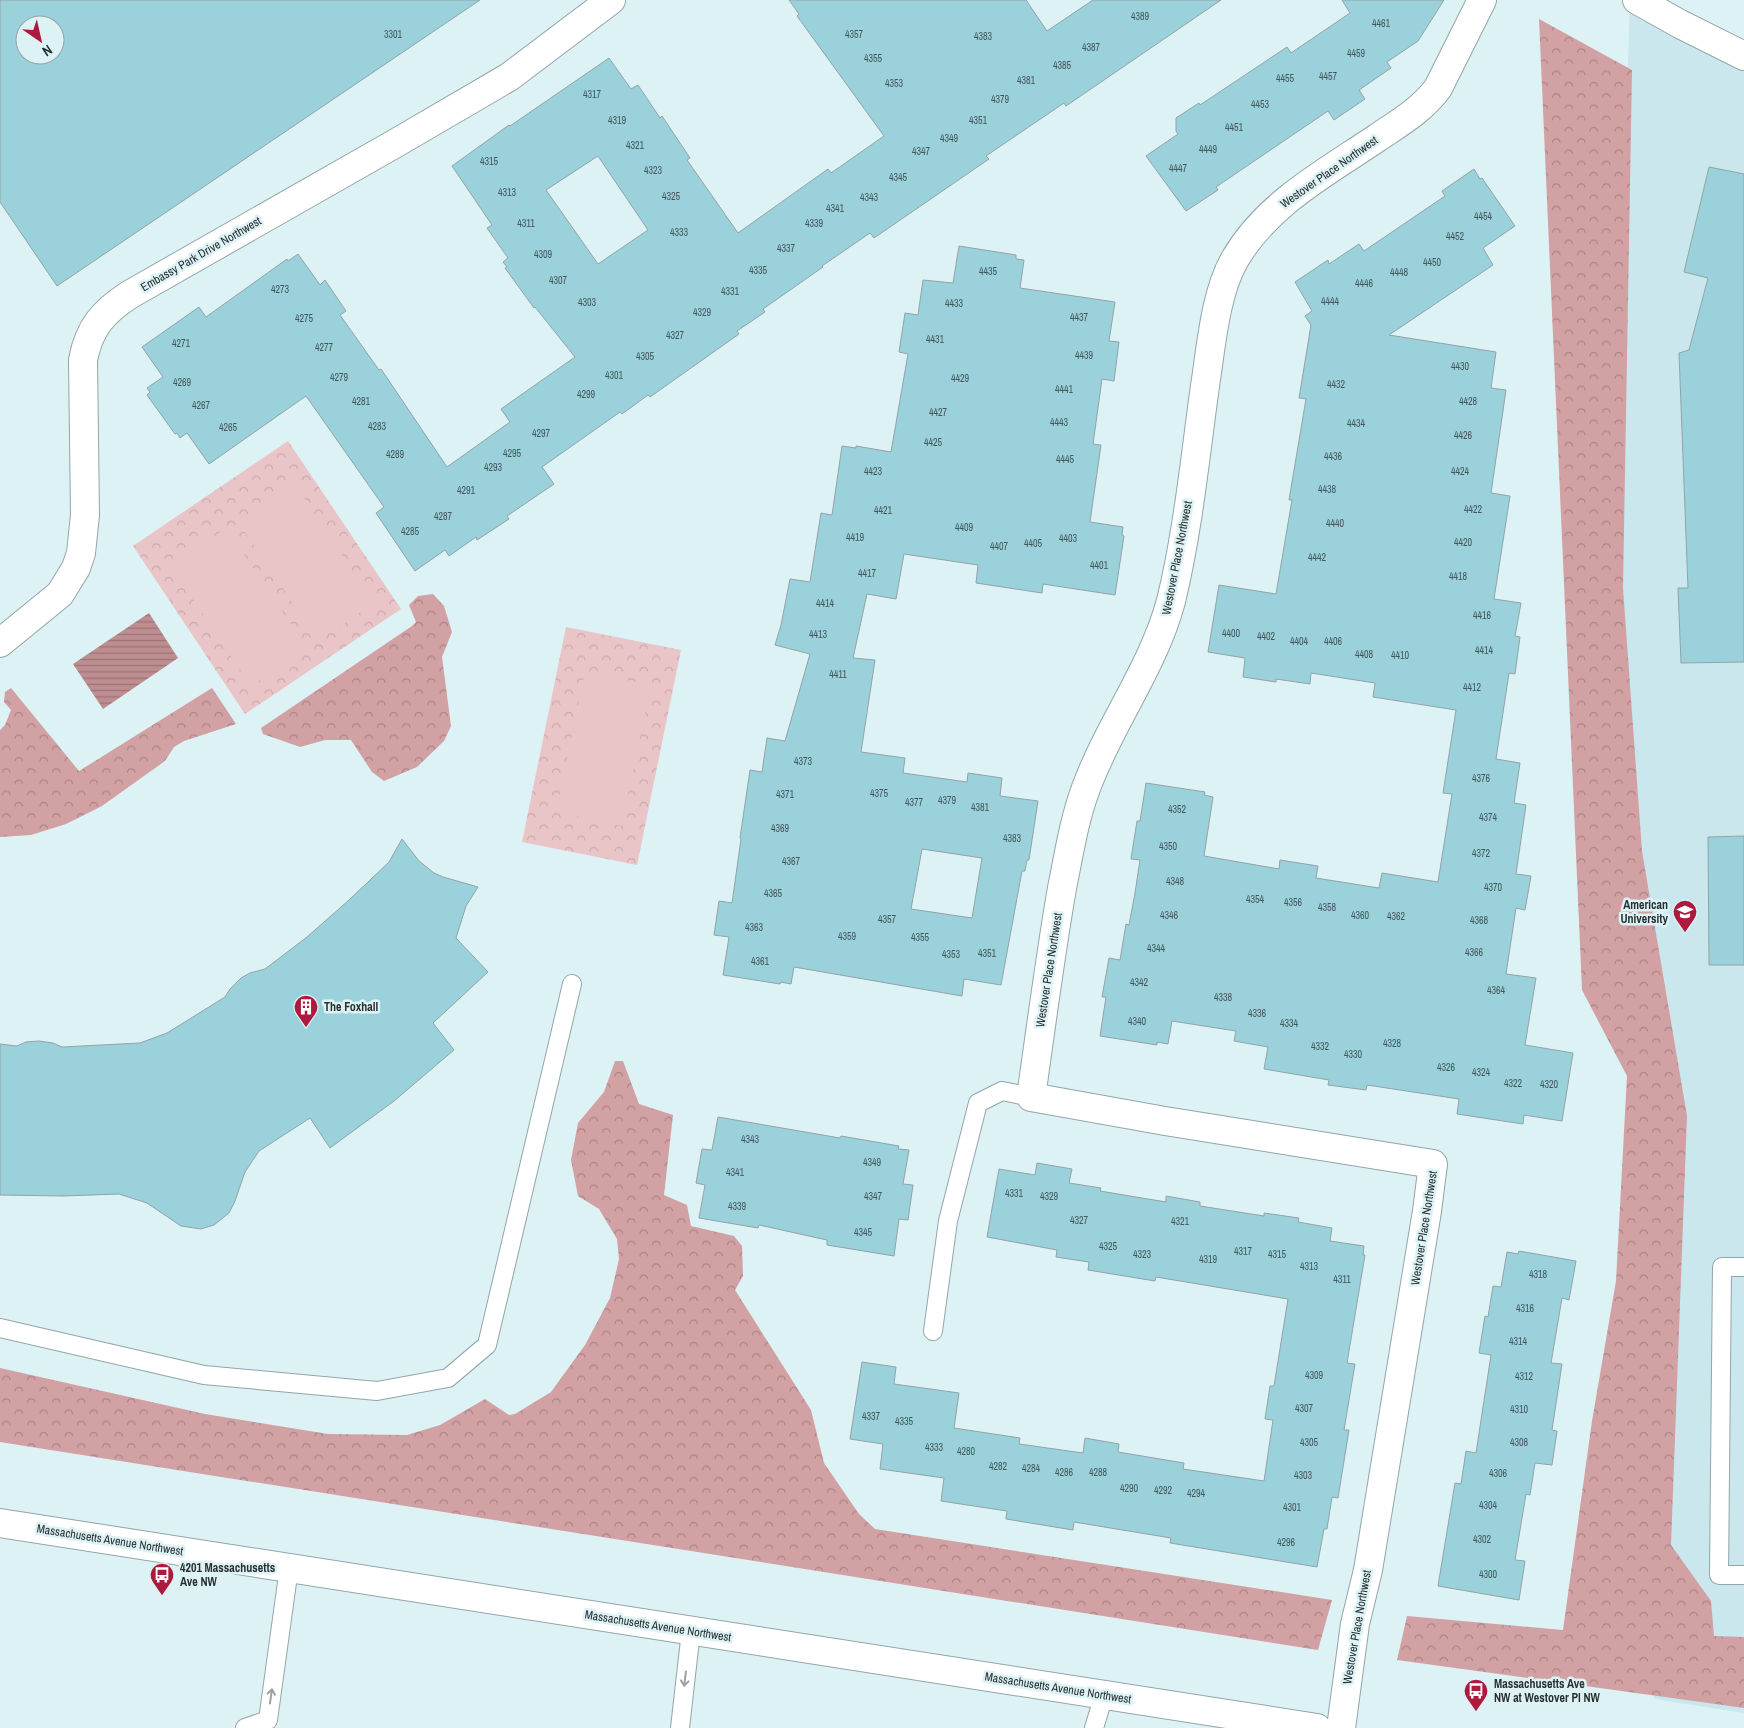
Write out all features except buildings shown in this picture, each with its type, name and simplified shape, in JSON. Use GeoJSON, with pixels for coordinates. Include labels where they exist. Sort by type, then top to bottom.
{"type":"FeatureCollection","features":[{"type":"Feature","properties":{"kind":"street","name":"Embassy Park Drive Northwest"},"geometry":{"type":"LineString","coordinates":[[0,643],[60,594],[76,568],[81,553],[85,515],[84,360],[86,346],[92,330],[102,317],[114,305],[129,295],[509,77],[612,0]]}},
{"type":"Feature","properties":{"kind":"street","name":"Westover Place Northwest"},"geometry":{"type":"LineString","coordinates":[[1341,1728],[1355,1624],[1368,1570],[1426,1220],[1433,1164],[1165,1121],[1031,1097],[1057,918],[1073,828],[1094,770],[1155,648],[1171,600],[1181,551],[1221,290],[1232,263],[1255,230],[1270,214],[1300,190],[1403,121],[1430,99],[1438,88],[1482,0]]}},
{"type":"Feature","properties":{"kind":"street"},"geometry":{"type":"LineString","coordinates":[[1637,0],[1744,56]]}},
{"type":"Feature","properties":{"kind":"street","name":"Massachusetts Avenue Northwest"},"geometry":{"type":"LineString","coordinates":[[0,1523],[1317,1728]]}},
{"type":"Feature","properties":{"kind":"lane"},"geometry":{"type":"LineString","coordinates":[[0,1328],[204,1375],[377,1391],[448,1378],[487,1345],[572,984]]}},
{"type":"Feature","properties":{"kind":"lane"},"geometry":{"type":"LineString","coordinates":[[933,1331],[948,1221],[978,1102],[1002,1091],[1031,1097]]}},
{"type":"Feature","properties":{"kind":"lane"},"geometry":{"type":"LineString","coordinates":[[1744,1267],[1722,1266],[1719,1575],[1744,1575]]}},
{"type":"Feature","properties":{"kind":"lane"},"geometry":{"type":"LineString","coordinates":[[245,1728],[274,1724],[289,1568]]}},
{"type":"Feature","properties":{"kind":"lane"},"geometry":{"type":"LineString","coordinates":[[680,1728],[691,1631]]}},
{"type":"Feature","properties":{"kind":"lane"},"geometry":{"type":"LineString","coordinates":[[1094,1728],[1104,1695]]}},
{"type":"Feature","properties":{"kind":"shaded area","name":"American University"},"geometry":{"type":"Polygon","coordinates":[[[1630,0],[1744,56],[1744,1713],[1654,1699],[1646,1113],[1606,752],[1630,0]]]}},
{"type":"Feature","properties":{"kind":"shaded area"},"geometry":{"type":"Polygon","coordinates":[[[149,613],[178,658],[103,709],[73,664],[149,613]]]}},
{"type":"Feature","properties":{"kind":"green space"},"geometry":{"type":"Polygon","coordinates":[[[1539,19],[1632,70],[1623,588],[1642,851],[1687,1116],[1671,1545],[1711,1601],[1714,1636],[1744,1637],[1744,1708],[1397,1660],[1407,1616],[1563,1630],[1592,1421],[1616,1281],[1627,1076],[1582,990],[1539,19]]]}},
{"type":"Feature","properties":{"kind":"green space"},"geometry":{"type":"Polygon","coordinates":[[[288,441],[401,609],[245,714],[133,546],[288,441]]]}},
{"type":"Feature","properties":{"kind":"green space"},"geometry":{"type":"Polygon","coordinates":[[[294,483],[374,603],[318,641],[238,521],[294,483]]]}},
{"type":"Feature","properties":{"kind":"green space"},"geometry":{"type":"Polygon","coordinates":[[[226,528],[307,648],[251,686],[171,566],[226,528]]]}},
{"type":"Feature","properties":{"kind":"green space"},"geometry":{"type":"Polygon","coordinates":[[[433,594],[444,606],[452,632],[442,657],[451,726],[444,741],[417,767],[384,781],[372,772],[351,740],[325,740],[300,747],[263,734],[261,728],[412,626],[416,622],[409,605],[418,596],[433,594]]]}},
{"type":"Feature","properties":{"kind":"green space"},"geometry":{"type":"Polygon","coordinates":[[[566,627],[681,650],[637,865],[522,842],[566,627]]]}},
{"type":"Feature","properties":{"kind":"green space"},"geometry":{"type":"Polygon","coordinates":[[[585,672],[651,685],[621,826],[556,812],[585,672]]]}},
{"type":"Feature","properties":{"kind":"green space"},"geometry":{"type":"Polygon","coordinates":[[[11,688],[79,771],[212,688],[236,724],[184,741],[174,747],[165,761],[102,806],[66,824],[31,835],[0,837],[0,730],[5,725],[11,710],[4,702],[5,692],[11,688]]]}},
{"type":"Feature","properties":{"kind":"green space"},"geometry":{"type":"Polygon","coordinates":[[[615,1061],[623,1061],[639,1104],[673,1115],[664,1195],[687,1205],[691,1226],[734,1236],[742,1246],[743,1276],[735,1290],[811,1410],[824,1463],[859,1514],[875,1529],[1332,1600],[1318,1650],[0,1442],[0,1368],[205,1414],[328,1434],[407,1435],[440,1425],[485,1399],[509,1415],[515,1414],[551,1392],[585,1345],[610,1298],[619,1259],[617,1239],[599,1209],[578,1196],[571,1160],[578,1123],[604,1092],[615,1061]]]}},
{"type":"Feature","properties":{"kind":"place","name":"American University"},"geometry":{"type":"Point","coordinates":[1685,933]}},
{"type":"Feature","properties":{"kind":"place","name":"The Foxhall"},"geometry":{"type":"Point","coordinates":[306,1028]}},
{"type":"Feature","properties":{"kind":"place","name":"4201 Massachusetts Ave NW"},"geometry":{"type":"Point","coordinates":[162,1596]}},
{"type":"Feature","properties":{"kind":"place","name":"Massachusetts Ave NW at Westover Pl NW"},"geometry":{"type":"Point","coordinates":[1476,1712]}}]}
